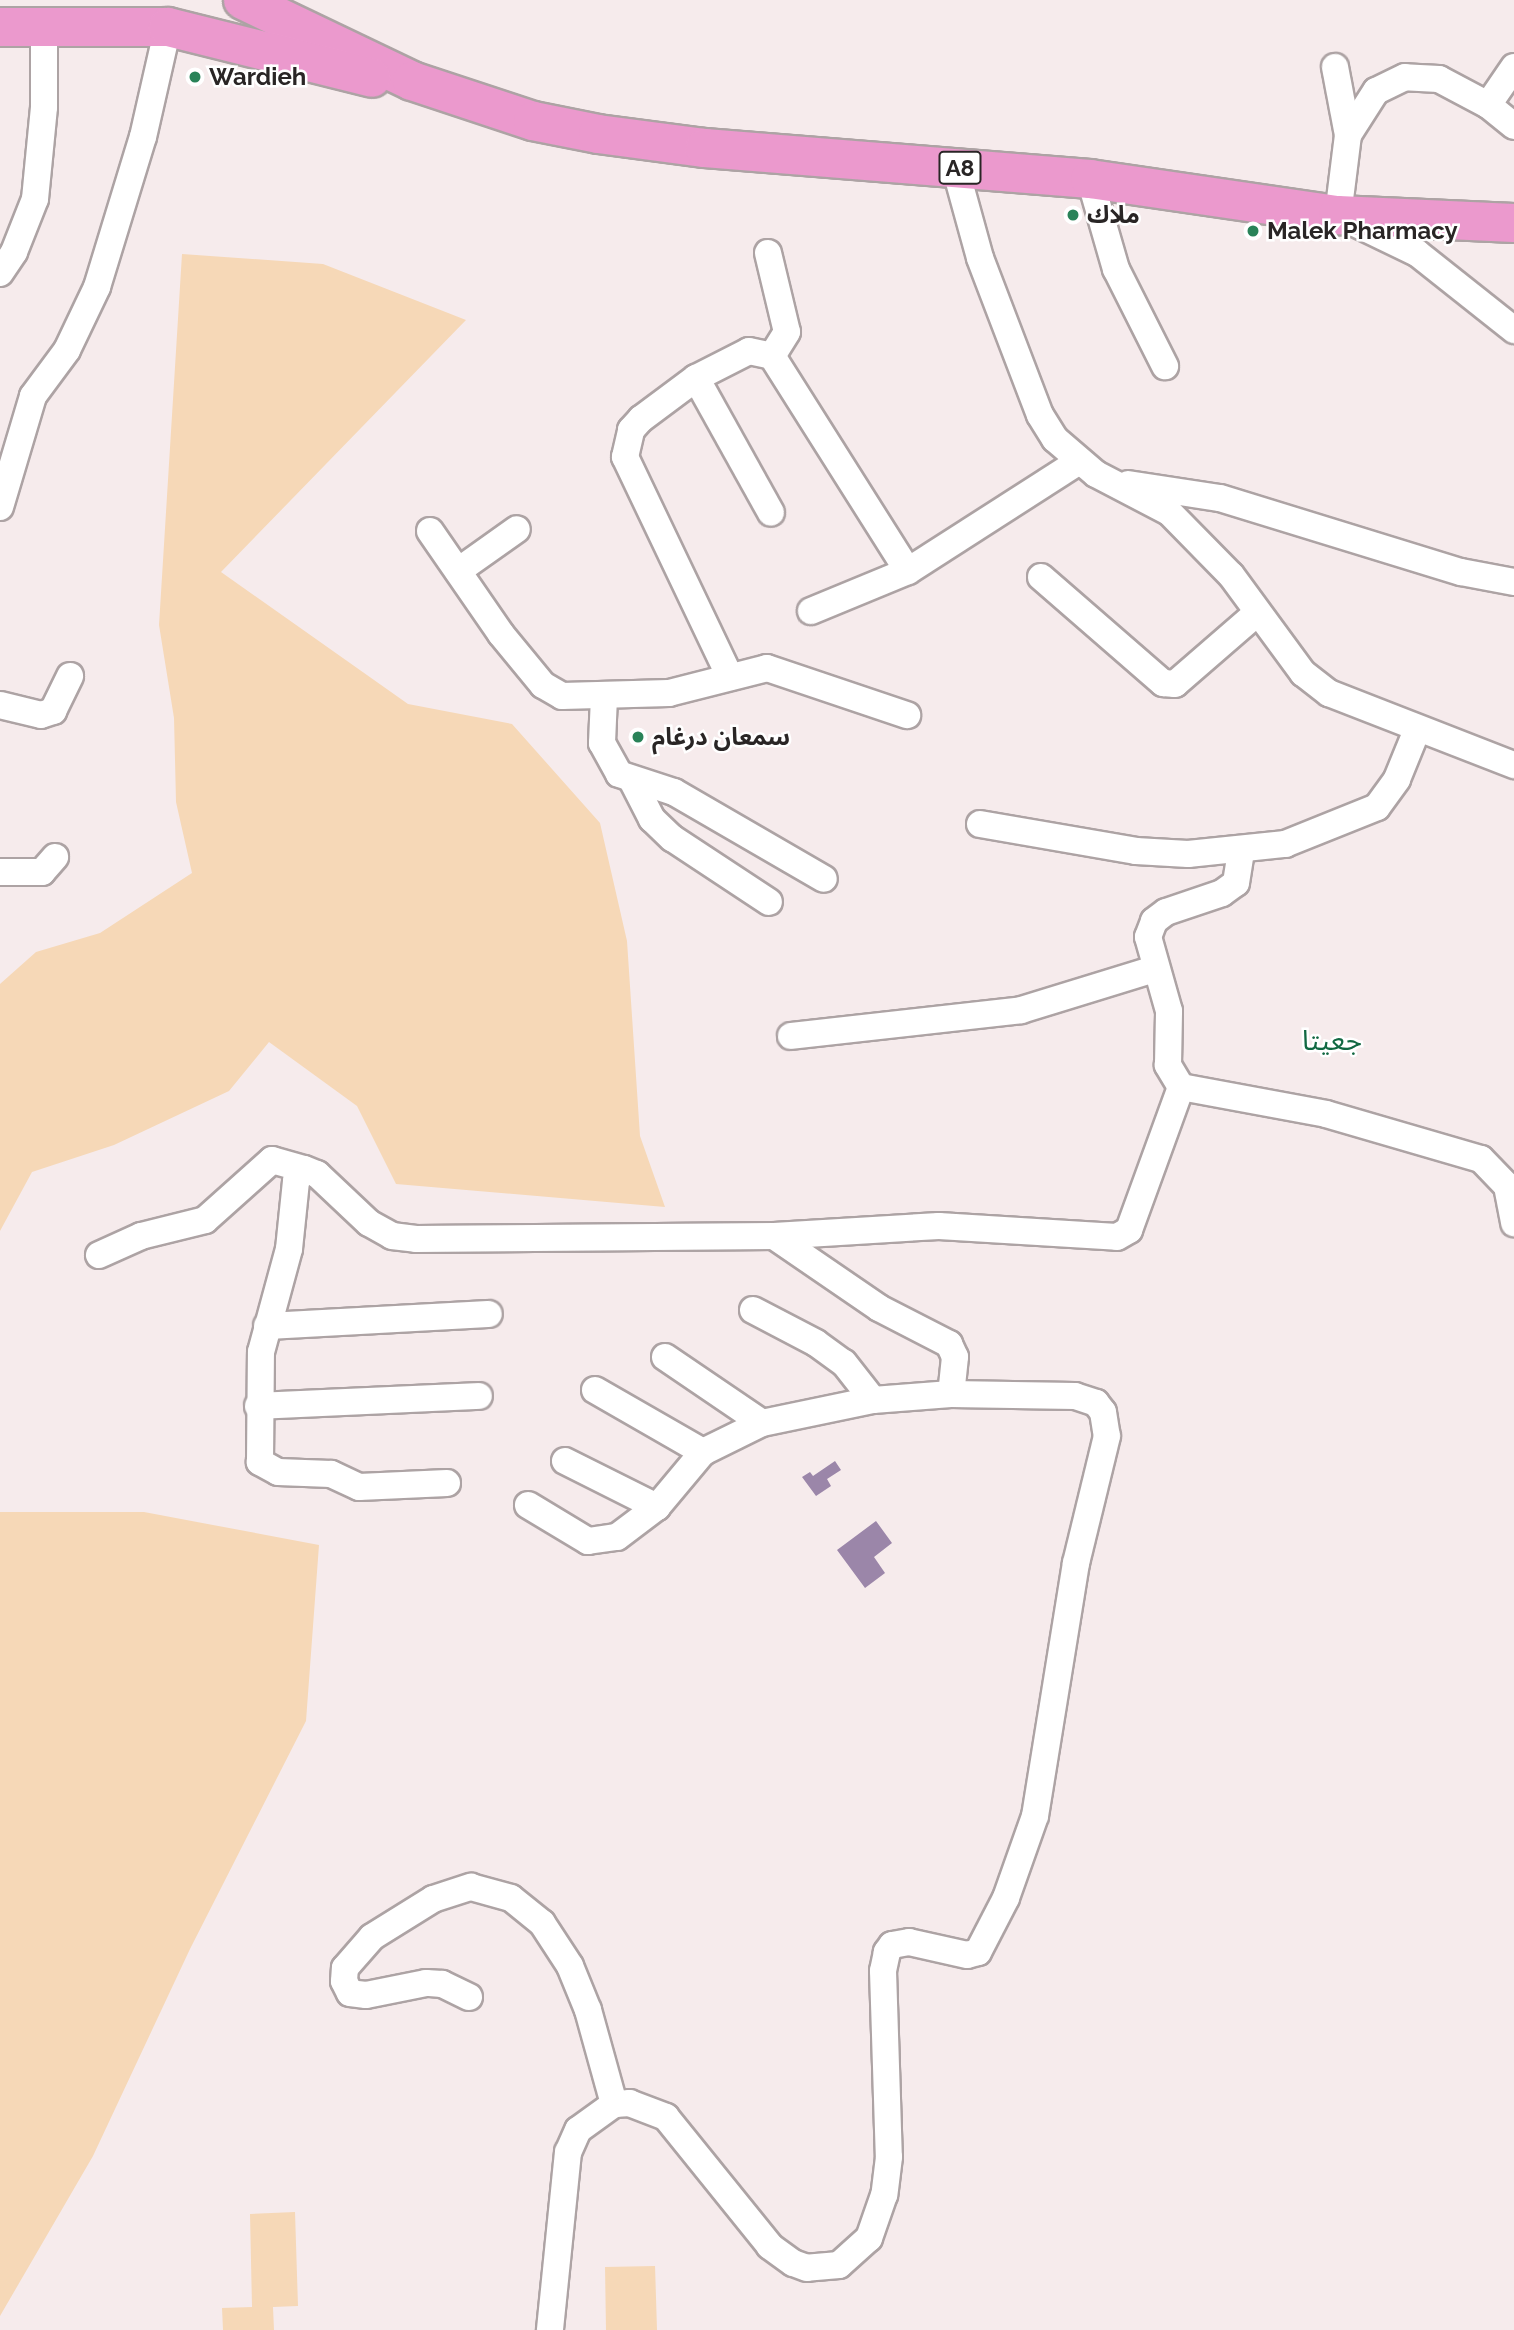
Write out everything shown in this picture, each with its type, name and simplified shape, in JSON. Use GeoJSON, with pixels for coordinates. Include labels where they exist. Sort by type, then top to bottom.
{"type":"FeatureCollection","features":[{"type":"Feature","properties":{"kind":"highway","name":"A8"},"geometry":{"type":"LineString","coordinates":[[242,0],[288,13],[412,81],[533,121],[598,134],[705,148],[1090,179],[1338,215],[1514,223]]}},
{"type":"Feature","properties":{"kind":"highway"},"geometry":{"type":"LineString","coordinates":[[0,27],[44,23],[168,27],[214,16],[242,0]]}},
{"type":"Feature","properties":{"kind":"highway","name":"A8"},"geometry":{"type":"LineString","coordinates":[[168,27],[206,34],[359,78],[412,81]]}},
{"type":"Feature","properties":{"kind":"street"},"geometry":{"type":"LineString","coordinates":[[0,273],[14,252],[35,199],[44,107],[44,23]]}},
{"type":"Feature","properties":{"kind":"street"},"geometry":{"type":"LineString","coordinates":[[0,507],[33,396],[67,350],[102,274],[143,137],[168,27]]}},
{"type":"Feature","properties":{"kind":"street"},"geometry":{"type":"LineString","coordinates":[[1335,67],[1348,135],[1338,215],[1417,253],[1514,330]]}},
{"type":"Feature","properties":{"kind":"street"},"geometry":{"type":"LineString","coordinates":[[1488,105],[1514,67]]}},
{"type":"Feature","properties":{"kind":"street"},"geometry":{"type":"LineString","coordinates":[[1348,135],[1376,91],[1405,77],[1439,79],[1488,105],[1514,126]]}},
{"type":"Feature","properties":{"kind":"street"},"geometry":{"type":"LineString","coordinates":[[954,167],[980,258],[1040,415],[1055,439],[1078,462],[1123,484],[1169,512],[1231,575],[1303,673],[1328,693],[1417,730],[1460,742],[1514,765]]}},
{"type":"Feature","properties":{"kind":"street"},"geometry":{"type":"LineString","coordinates":[[1090,179],[1116,269],[1165,366]]}},
{"type":"Feature","properties":{"kind":"street"},"geometry":{"type":"LineString","coordinates":[[768,253],[787,332],[772,356]]}},
{"type":"Feature","properties":{"kind":"street"},"geometry":{"type":"LineString","coordinates":[[730,677],[625,457],[626,443],[636,424],[696,379],[749,351],[772,356],[908,572]]}},
{"type":"Feature","properties":{"kind":"street"},"geometry":{"type":"LineString","coordinates":[[696,379],[771,513]]}},
{"type":"Feature","properties":{"kind":"street"},"geometry":{"type":"LineString","coordinates":[[811,611],[908,572],[1078,462]]}},
{"type":"Feature","properties":{"kind":"street"},"geometry":{"type":"LineString","coordinates":[[1123,484],[1165,487],[1220,498],[1461,572],[1514,582]]}},
{"type":"Feature","properties":{"kind":"street"},"geometry":{"type":"LineString","coordinates":[[458,571],[517,529]]}},
{"type":"Feature","properties":{"kind":"street"},"geometry":{"type":"LineString","coordinates":[[430,531],[543,685],[573,698],[669,693],[766,668],[907,715]]}},
{"type":"Feature","properties":{"kind":"street"},"geometry":{"type":"LineString","coordinates":[[1041,577],[1163,683],[1175,684],[1257,613]]}},
{"type":"Feature","properties":{"kind":"street"},"geometry":{"type":"LineString","coordinates":[[0,705],[41,715],[53,711],[70,676]]}},
{"type":"Feature","properties":{"kind":"street"},"geometry":{"type":"LineString","coordinates":[[604,697],[605,753],[618,774],[674,792],[824,879]]}},
{"type":"Feature","properties":{"kind":"street"},"geometry":{"type":"LineString","coordinates":[[980,824],[1136,851],[1241,851],[1285,844],[1377,807],[1397,779],[1417,730]]}},
{"type":"Feature","properties":{"kind":"street"},"geometry":{"type":"LineString","coordinates":[[632,780],[652,819],[672,838],[769,902]]}},
{"type":"Feature","properties":{"kind":"street"},"geometry":{"type":"LineString","coordinates":[[1241,851],[1236,883],[1154,921],[1148,937],[1154,969],[1169,1011],[1168,1065],[1181,1087],[1326,1114],[1481,1159],[1507,1185],[1514,1223]]}},
{"type":"Feature","properties":{"kind":"street"},"geometry":{"type":"LineString","coordinates":[[0,872],[42,872],[55,857]]}},
{"type":"Feature","properties":{"kind":"street"},"geometry":{"type":"LineString","coordinates":[[791,1036],[1021,1010],[1154,969]]}},
{"type":"Feature","properties":{"kind":"street"},"geometry":{"type":"LineString","coordinates":[[99,1255],[141,1236],[205,1220],[272,1160],[317,1174],[369,1223],[404,1238],[774,1236],[939,1226],[1117,1237],[1129,1230],[1181,1087]]}},
{"type":"Feature","properties":{"kind":"street"},"geometry":{"type":"LineString","coordinates":[[304,1169],[296,1181],[289,1249],[267,1326],[258,1406],[258,1452],[268,1468],[331,1474],[359,1487],[447,1483]]}},
{"type":"Feature","properties":{"kind":"street"},"geometry":{"type":"LineString","coordinates":[[774,1236],[879,1308],[949,1344],[955,1356],[951,1394]]}},
{"type":"Feature","properties":{"kind":"street"},"geometry":{"type":"LineString","coordinates":[[754,1310],[816,1343],[844,1363],[873,1400]]}},
{"type":"Feature","properties":{"kind":"street"},"geometry":{"type":"LineString","coordinates":[[267,1326],[489,1314]]}},
{"type":"Feature","properties":{"kind":"street"},"geometry":{"type":"LineString","coordinates":[[664,1356],[762,1423]]}},
{"type":"Feature","properties":{"kind":"street"},"geometry":{"type":"LineString","coordinates":[[595,1390],[703,1452]]}},
{"type":"Feature","properties":{"kind":"street"},"geometry":{"type":"LineString","coordinates":[[528,1506],[588,1541],[601,1542],[629,1531],[657,1507],[703,1452],[762,1423],[873,1400],[951,1394],[1088,1400],[1103,1412],[1107,1436],[1071,1589],[1035,1815],[1006,1898],[978,1952],[967,1955],[909,1942],[892,1945],[887,1952],[883,1970],[890,2157],[884,2196],[869,2238],[839,2265],[807,2268],[793,2263],[770,2246],[666,2117],[630,2103],[614,2104],[578,2130],[568,2152],[550,2330]]}},
{"type":"Feature","properties":{"kind":"street"},"geometry":{"type":"LineString","coordinates":[[258,1406],[479,1396]]}},
{"type":"Feature","properties":{"kind":"street"},"geometry":{"type":"LineString","coordinates":[[565,1461],[657,1507]]}},
{"type":"Feature","properties":{"kind":"street"},"geometry":{"type":"LineString","coordinates":[[469,1997],[442,1984],[426,1983],[366,1995],[350,1993],[344,1981],[345,1968],[381,1930],[443,1895],[471,1887],[512,1898],[542,1923],[570,1966],[588,2010],[614,2104]]}},
{"type":"Feature","properties":{"kind":"shaded area"},"geometry":{"type":"Polygon","coordinates":[[[182,254],[323,264],[466,320],[221,572],[408,704],[512,724],[600,823],[627,941],[640,1136],[665,1207],[396,1184],[357,1106],[269,1042],[229,1091],[114,1145],[32,1172],[0,1231],[0,984],[36,952],[100,933],[192,873],[176,802],[174,718],[159,625],[182,254]]]}},
{"type":"Feature","properties":{"kind":"shaded area"},"geometry":{"type":"Polygon","coordinates":[[[835,1461],[841,1470],[827,1479],[831,1486],[816,1496],[802,1477],[810,1472],[813,1476],[835,1461]]]}},
{"type":"Feature","properties":{"kind":"shaded area"},"geometry":{"type":"Polygon","coordinates":[[[0,1512],[144,1512],[319,1545],[306,1721],[190,1949],[93,2156],[0,2316],[0,1512]]]}},
{"type":"Feature","properties":{"kind":"shaded area"},"geometry":{"type":"Polygon","coordinates":[[[876,1521],[892,1543],[874,1557],[885,1573],[865,1588],[837,1550],[876,1521]]]}},
{"type":"Feature","properties":{"kind":"shaded area"},"geometry":{"type":"Polygon","coordinates":[[[295,2212],[298,2306],[273,2307],[274,2330],[223,2330],[222,2308],[252,2307],[250,2214],[295,2212]]]}},
{"type":"Feature","properties":{"kind":"shaded area"},"geometry":{"type":"Polygon","coordinates":[[[655,2266],[657,2330],[606,2330],[605,2267],[655,2266]]]}},
{"type":"Feature","properties":{"kind":"place","name":"Wardieh"},"geometry":{"type":"Point","coordinates":[195,77]}},
{"type":"Feature","properties":{"kind":"place","name":"ملاك"},"geometry":{"type":"Point","coordinates":[1073,215]}},
{"type":"Feature","properties":{"kind":"place","name":"Malek Pharmacy"},"geometry":{"type":"Point","coordinates":[1253,231]}},
{"type":"Feature","properties":{"kind":"place","name":"سمعان درغام"},"geometry":{"type":"Point","coordinates":[638,737]}},
{"type":"Feature","properties":{"kind":"district","name":"جعيتا"},"geometry":{"type":"Point","coordinates":[1332,1041]}}]}
